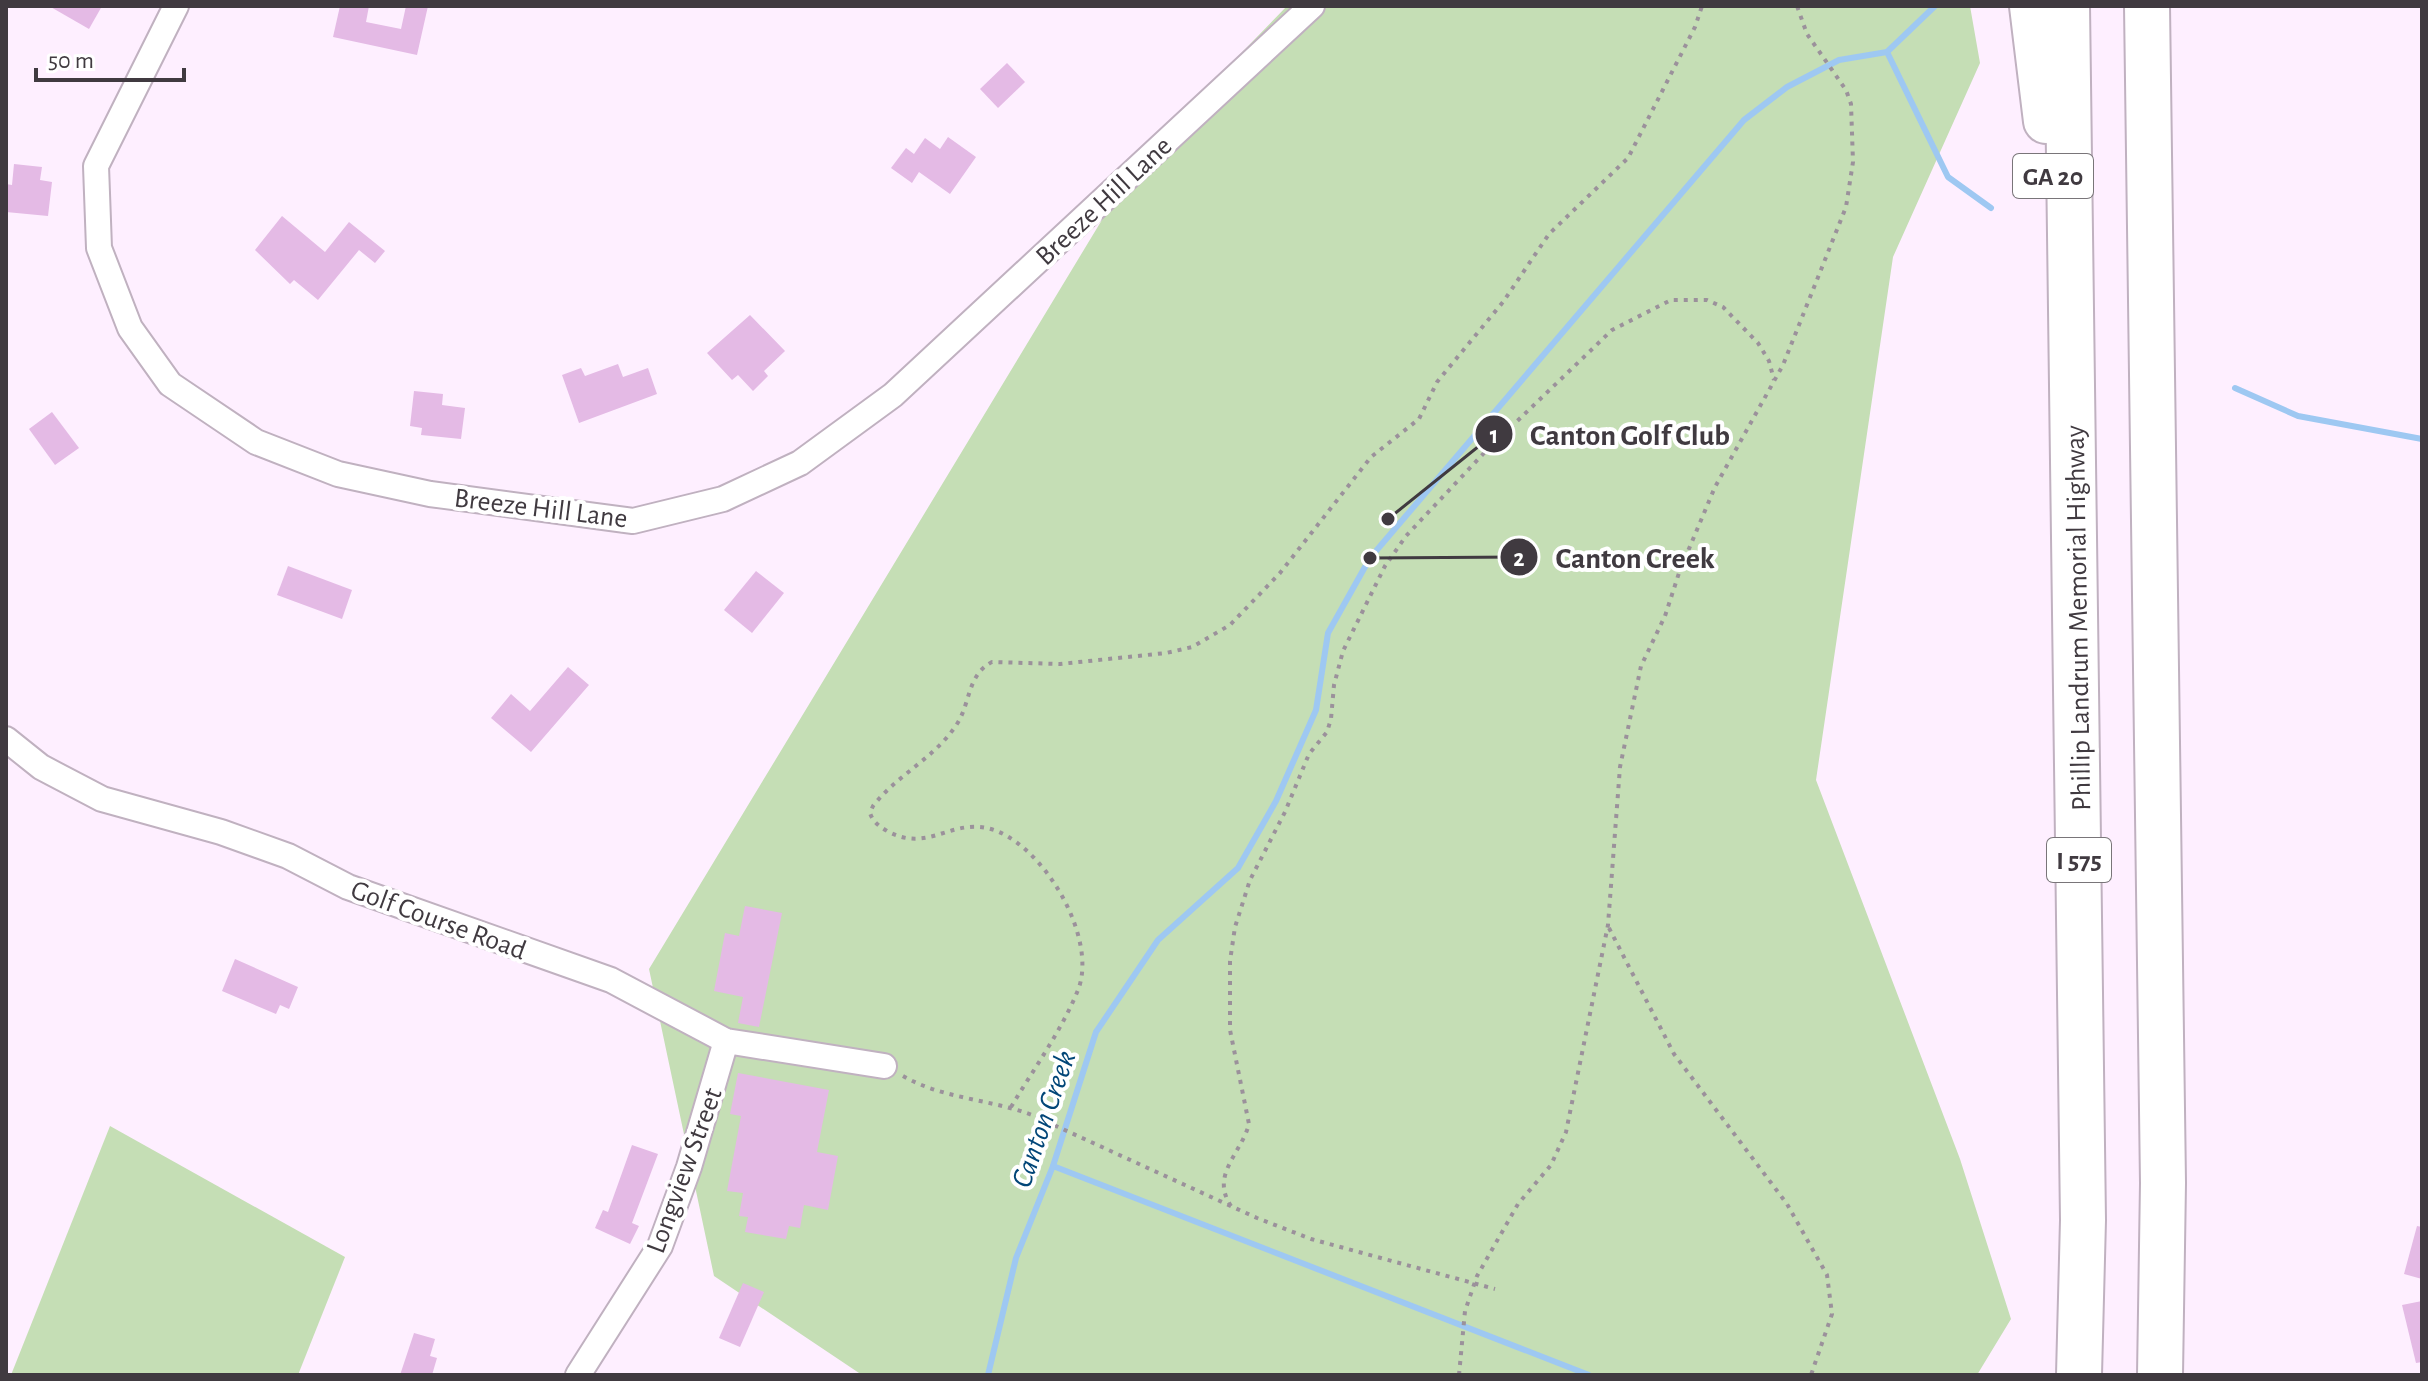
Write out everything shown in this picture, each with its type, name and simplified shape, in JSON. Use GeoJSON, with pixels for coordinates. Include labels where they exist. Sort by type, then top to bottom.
{"type":"FeatureCollection","features":[{"type":"Feature","properties":{"kind":"highway","name":"GA 20"},"geometry":{"type":"LineString","coordinates":[[2032,6],[2074,346]]}},
{"type":"Feature","properties":{"kind":"highway","name":"Phillip Landrum Memorial Highway"},"geometry":{"type":"LineString","coordinates":[[2067,6],[2074,346],[2083,1220],[2079,1375]]}},
{"type":"Feature","properties":{"kind":"highway"},"geometry":{"type":"LineString","coordinates":[[2147,6],[2163,1152],[2160,1375]]}},
{"type":"Feature","properties":{"kind":"street","name":"Breeze Hill Lane"},"geometry":{"type":"LineString","coordinates":[[176,6],[96,166],[99,248],[130,328],[170,384],[256,442],[338,474],[430,494],[633,521],[723,499],[800,463],[893,395],[1312,6]]}},
{"type":"Feature","properties":{"kind":"street","name":"Golf Course Road"},"geometry":{"type":"LineString","coordinates":[[6,739],[41,767],[102,799],[288,856],[348,887],[611,980],[726,1041],[884,1066]]}},
{"type":"Feature","properties":{"kind":"street","name":"Longview Street"},"geometry":{"type":"LineString","coordinates":[[578,1375],[660,1246],[689,1167],[726,1041]]}},
{"type":"Feature","properties":{"kind":"path"},"geometry":{"type":"LineString","coordinates":[[1011,1107],[1079,989],[1082,958],[1062,896],[1047,870],[1000,831],[968,826],[924,840],[911,839],[878,825],[870,813],[873,806],[949,736],[960,720],[977,672],[984,666],[992,662],[1060,664],[1192,647],[1230,625],[1259,598],[1365,464],[1419,419],[1437,382],[1503,302],[1543,242],[1628,158],[1695,27],[1702,6]]}},
{"type":"Feature","properties":{"kind":"path"},"geometry":{"type":"LineString","coordinates":[[1459,1375],[1465,1311],[1475,1283],[1518,1204],[1560,1150],[1593,1013],[1608,925],[1620,767],[1641,666],[1665,616],[1680,570],[1715,487],[1773,385],[1846,207],[1853,162],[1851,104],[1846,90],[1807,34],[1797,6]]}},
{"type":"Feature","properties":{"kind":"path"},"geometry":{"type":"LineString","coordinates":[[1231,1206],[1223,1195],[1222,1184],[1226,1168],[1245,1138],[1249,1124],[1232,1042],[1229,999],[1239,908],[1309,754],[1327,732],[1343,651],[1385,566],[1406,536],[1474,463],[1612,330],[1640,314],[1671,300],[1694,298],[1723,307],[1758,343],[1769,361],[1773,385]]}},
{"type":"Feature","properties":{"kind":"path"},"geometry":{"type":"LineString","coordinates":[[1608,925],[1674,1054],[1787,1204],[1827,1275],[1832,1314],[1811,1375]]}},
{"type":"Feature","properties":{"kind":"path"},"geometry":{"type":"LineString","coordinates":[[884,1066],[918,1085],[1032,1115],[1231,1206],[1338,1248],[1495,1289]]}},
{"type":"Feature","properties":{"kind":"green space"},"geometry":{"type":"Polygon","coordinates":[[[1287,6],[1970,6],[1980,63],[1893,257],[1816,780],[1960,1159],[2011,1319],[1977,1375],[862,1375],[714,1276],[649,969],[1140,157],[1287,6]]]}},
{"type":"Feature","properties":{"kind":"green space"},"geometry":{"type":"Polygon","coordinates":[[[110,1126],[345,1257],[298,1375],[11,1375],[110,1126]]]}},
{"type":"Feature","properties":{"kind":"building"},"geometry":{"type":"Polygon","coordinates":[[[49,6],[102,6],[89,29],[49,6]]]}},
{"type":"Feature","properties":{"kind":"building"},"geometry":{"type":"Polygon","coordinates":[[[340,6],[369,6],[366,22],[401,29],[406,6],[428,6],[417,55],[333,37],[340,6]]]}},
{"type":"Feature","properties":{"kind":"building"},"geometry":{"type":"Polygon","coordinates":[[[1007,63],[1025,82],[998,108],[980,89],[1007,63]]]}},
{"type":"Feature","properties":{"kind":"building"},"geometry":{"type":"Polygon","coordinates":[[[948,137],[976,157],[950,194],[919,172],[912,183],[891,168],[906,148],[914,154],[925,138],[940,149],[948,137]]]}},
{"type":"Feature","properties":{"kind":"building"},"geometry":{"type":"Polygon","coordinates":[[[14,164],[42,167],[40,180],[52,182],[48,216],[6,212],[6,184],[12,185],[14,164]]]}},
{"type":"Feature","properties":{"kind":"building"},"geometry":{"type":"Polygon","coordinates":[[[282,216],[325,252],[349,222],[385,251],[375,263],[359,250],[318,300],[294,280],[290,284],[255,250],[282,216]]]}},
{"type":"Feature","properties":{"kind":"building"},"geometry":{"type":"Polygon","coordinates":[[[750,315],[785,351],[764,371],[768,376],[753,391],[738,375],[732,380],[707,353],[750,315]]]}},
{"type":"Feature","properties":{"kind":"building"},"geometry":{"type":"Polygon","coordinates":[[[618,364],[623,377],[648,368],[657,394],[579,423],[562,375],[581,368],[585,376],[618,364]]]}},
{"type":"Feature","properties":{"kind":"building"},"geometry":{"type":"Polygon","coordinates":[[[414,391],[443,394],[442,405],[465,408],[461,439],[421,435],[422,428],[410,426],[414,391]]]}},
{"type":"Feature","properties":{"kind":"building"},"geometry":{"type":"Polygon","coordinates":[[[52,412],[79,448],[55,465],[29,429],[52,412]]]}},
{"type":"Feature","properties":{"kind":"building"},"geometry":{"type":"Polygon","coordinates":[[[288,566],[352,590],[342,619],[277,595],[288,566]]]}},
{"type":"Feature","properties":{"kind":"building"},"geometry":{"type":"Polygon","coordinates":[[[756,571],[784,593],[752,633],[724,610],[756,571]]]}},
{"type":"Feature","properties":{"kind":"building"},"geometry":{"type":"Polygon","coordinates":[[[568,667],[589,685],[531,752],[491,718],[511,694],[530,711],[568,667]]]}},
{"type":"Feature","properties":{"kind":"building"},"geometry":{"type":"Polygon","coordinates":[[[745,906],[782,913],[759,1027],[738,1023],[743,997],[714,991],[725,933],[739,936],[745,906]]]}},
{"type":"Feature","properties":{"kind":"building"},"geometry":{"type":"Polygon","coordinates":[[[235,959],[298,987],[289,1009],[280,1005],[276,1014],[222,991],[235,959]]]}},
{"type":"Feature","properties":{"kind":"building"},"geometry":{"type":"Polygon","coordinates":[[[738,1073],[829,1090],[817,1152],[838,1156],[828,1210],[804,1205],[800,1228],[789,1226],[786,1239],[745,1232],[748,1217],[739,1216],[743,1193],[727,1191],[741,1116],[730,1114],[738,1073]]]}},
{"type":"Feature","properties":{"kind":"building"},"geometry":{"type":"Polygon","coordinates":[[[632,1145],[658,1154],[632,1223],[639,1226],[630,1244],[595,1228],[603,1210],[608,1212],[632,1145]]]}},
{"type":"Feature","properties":{"kind":"building"},"geometry":{"type":"Polygon","coordinates":[[[2417,1226],[2422,1227],[2422,1279],[2404,1274],[2417,1226]]]}},
{"type":"Feature","properties":{"kind":"building"},"geometry":{"type":"Polygon","coordinates":[[[743,1283],[764,1292],[740,1347],[719,1338],[743,1283]]]}},
{"type":"Feature","properties":{"kind":"building"},"geometry":{"type":"Polygon","coordinates":[[[2422,1301],[2422,1362],[2416,1363],[2402,1305],[2422,1301]]]}},
{"type":"Feature","properties":{"kind":"building"},"geometry":{"type":"Polygon","coordinates":[[[414,1333],[435,1339],[430,1356],[437,1358],[432,1375],[400,1375],[414,1333]]]}},
{"type":"Feature","properties":{"kind":"waterway","name":"Canton Creek"},"geometry":{"type":"LineString","coordinates":[[988,1375],[1016,1258],[1053,1166],[1096,1032],[1158,940],[1238,868],[1276,801],[1316,710],[1328,633],[1370,558],[1744,120],[1787,87],[1839,60],[1887,52],[1935,6]]}},
{"type":"Feature","properties":{"kind":"waterway"},"geometry":{"type":"LineString","coordinates":[[1887,52],[1948,177],[1991,208]]}},
{"type":"Feature","properties":{"kind":"waterway"},"geometry":{"type":"LineString","coordinates":[[2235,388],[2298,416],[2422,439]]}},
{"type":"Feature","properties":{"kind":"waterway"},"geometry":{"type":"LineString","coordinates":[[1053,1166],[1589,1375]]}},
{"type":"Feature","properties":{"kind":"place","name":"Canton Golf Club"},"geometry":{"type":"Point","coordinates":[1388,519]}},
{"type":"Feature","properties":{"kind":"place","name":"Canton Creek"},"geometry":{"type":"Point","coordinates":[1370,558]}}]}
